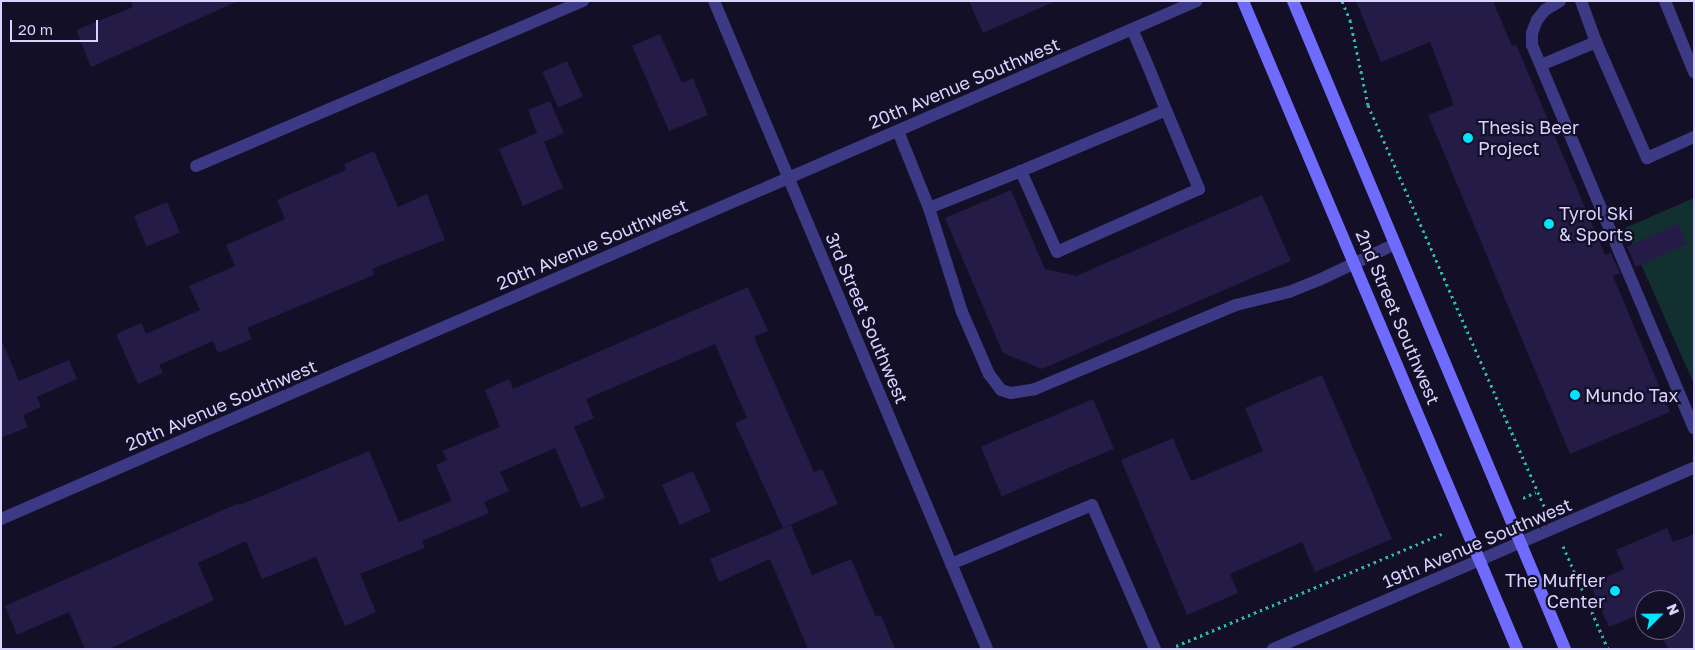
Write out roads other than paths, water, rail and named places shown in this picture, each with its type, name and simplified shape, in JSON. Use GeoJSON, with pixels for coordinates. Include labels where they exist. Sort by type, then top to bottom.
{"type":"FeatureCollection","features":[{"type":"Feature","properties":{"kind":"main road","name":"2nd Street Southwest"},"geometry":{"type":"LineString","coordinates":[[1243,1],[1356,264],[1517,649]]}},
{"type":"Feature","properties":{"kind":"main road","name":"2nd Street Southwest"},"geometry":{"type":"LineString","coordinates":[[1293,1],[1565,649]]}},
{"type":"Feature","properties":{"kind":"street"},"geometry":{"type":"LineString","coordinates":[[196,166],[583,1]]}},
{"type":"Feature","properties":{"kind":"street","name":"3rd Street Southwest"},"geometry":{"type":"LineString","coordinates":[[714,1],[790,178],[986,649]]}},
{"type":"Feature","properties":{"kind":"street","name":"20th Avenue Southwest"},"geometry":{"type":"LineString","coordinates":[[1,519],[1197,1]]}},
{"type":"Feature","properties":{"kind":"street"},"geometry":{"type":"LineString","coordinates":[[1560,1],[1545,10],[1532,33],[1532,45],[1694,428]]}},
{"type":"Feature","properties":{"kind":"street"},"geometry":{"type":"LineString","coordinates":[[1581,1],[1596,42],[1647,158],[1694,137]]}},
{"type":"Feature","properties":{"kind":"street"},"geometry":{"type":"LineString","coordinates":[[1665,1],[1694,72]]}},
{"type":"Feature","properties":{"kind":"street"},"geometry":{"type":"LineString","coordinates":[[1021,171],[1057,252],[1198,189],[1132,29]]}},
{"type":"Feature","properties":{"kind":"street"},"geometry":{"type":"LineString","coordinates":[[1541,65],[1596,42]]}},
{"type":"Feature","properties":{"kind":"street"},"geometry":{"type":"LineString","coordinates":[[929,208],[1166,110]]}},
{"type":"Feature","properties":{"kind":"street"},"geometry":{"type":"LineString","coordinates":[[898,131],[929,208],[962,312],[989,374],[1001,390],[1011,393],[1035,388],[1236,305],[1289,292],[1356,264],[1395,244]]}},
{"type":"Feature","properties":{"kind":"street","name":"19th Avenue Southwest"},"geometry":{"type":"LineString","coordinates":[[1273,649],[1480,562],[1694,468]]}},
{"type":"Feature","properties":{"kind":"street"},"geometry":{"type":"LineString","coordinates":[[951,564],[1092,505],[1155,649]]}},
{"type":"Feature","properties":{"kind":"place","name":"Thesis Beer Project"},"geometry":{"type":"Point","coordinates":[1468,138]}},
{"type":"Feature","properties":{"kind":"place","name":"Tyrol Ski & Sports"},"geometry":{"type":"Point","coordinates":[1549,224]}},
{"type":"Feature","properties":{"kind":"place","name":"Mundo Tax"},"geometry":{"type":"Point","coordinates":[1575,395]}},
{"type":"Feature","properties":{"kind":"place","name":"The Muffler Center"},"geometry":{"type":"Point","coordinates":[1615,591]}}]}
